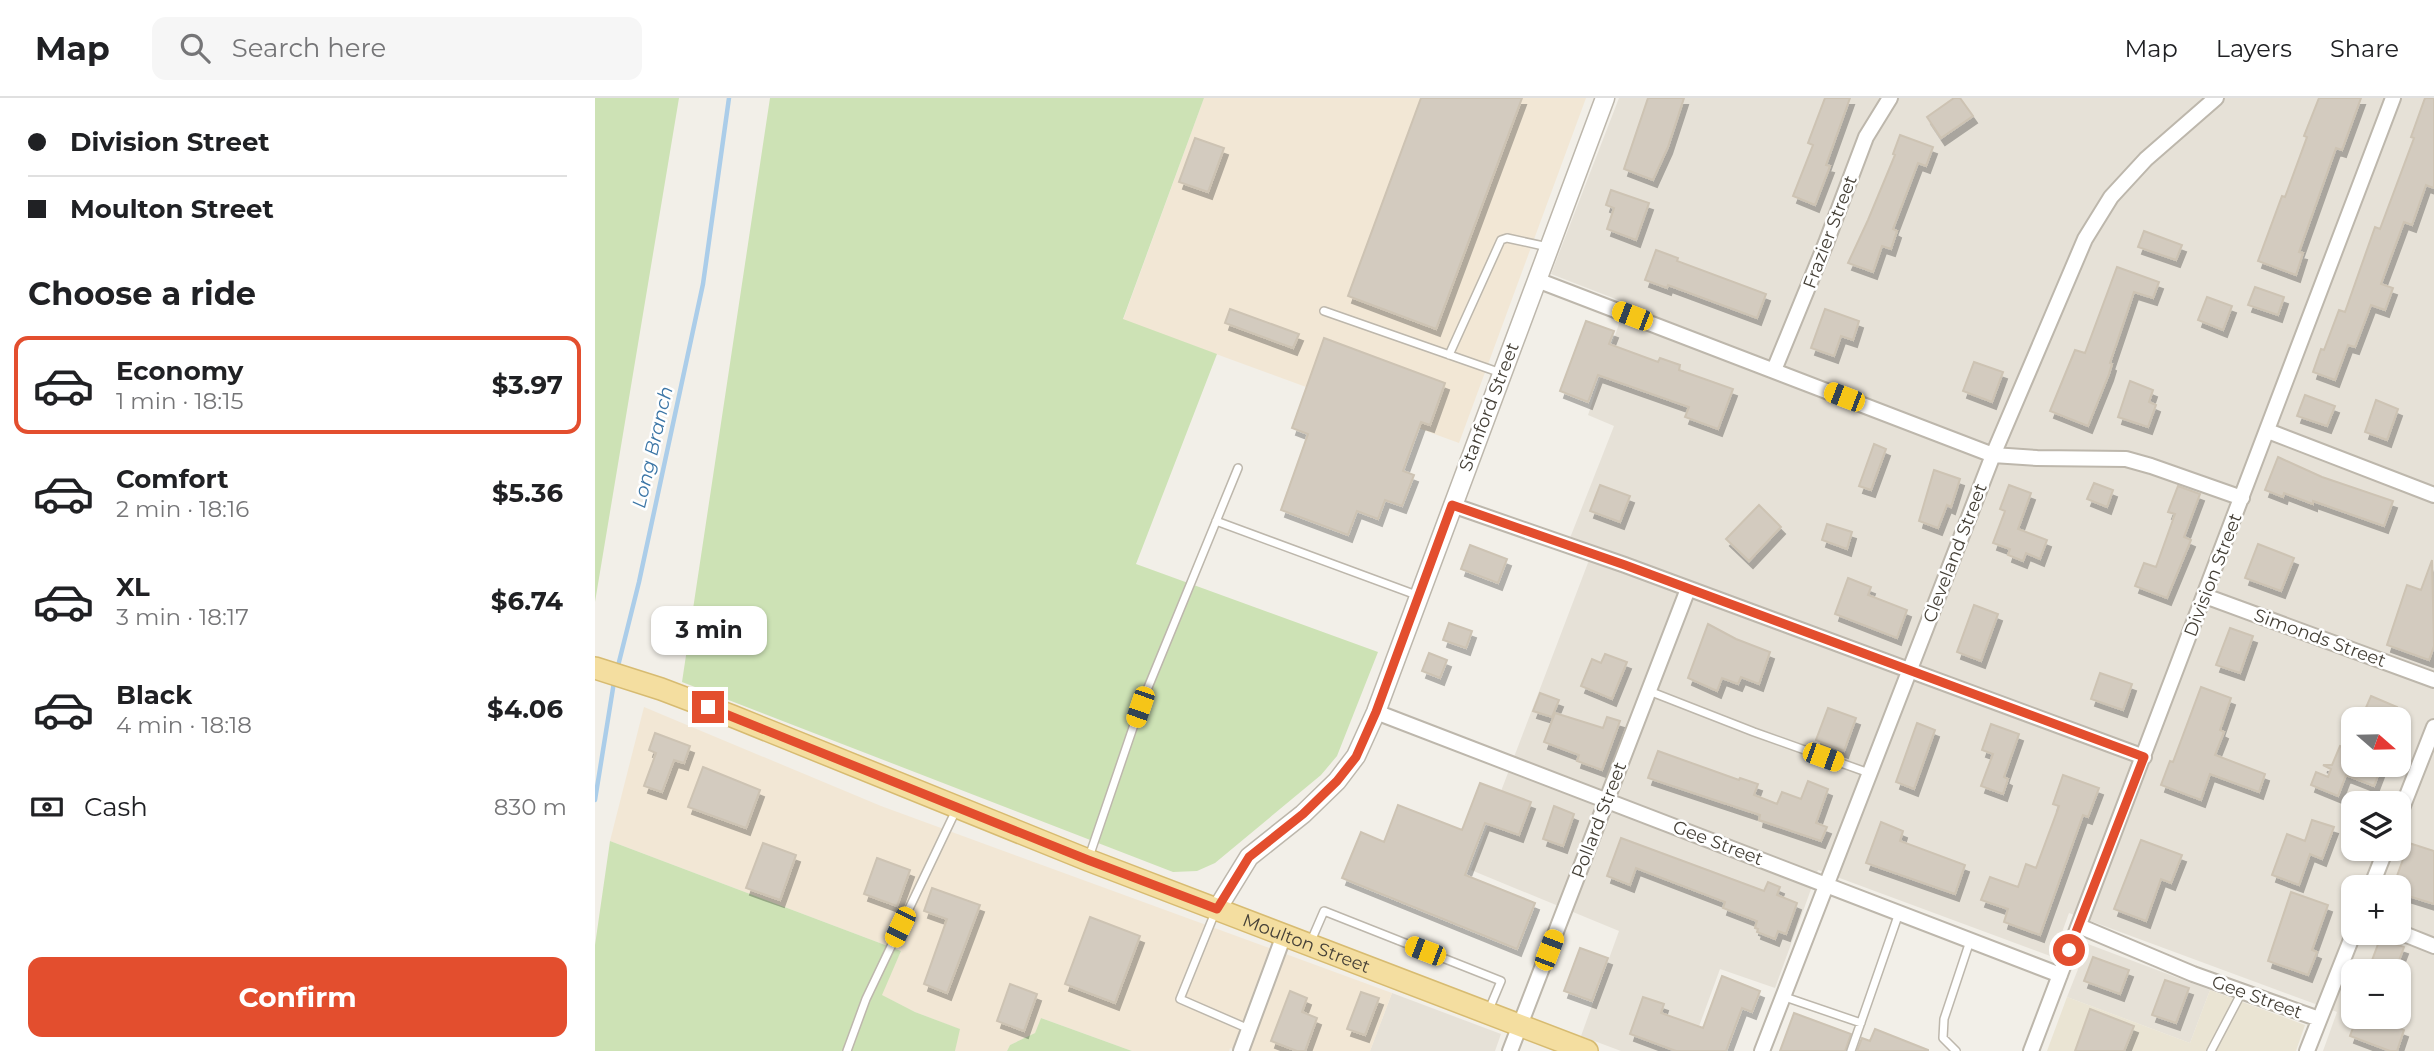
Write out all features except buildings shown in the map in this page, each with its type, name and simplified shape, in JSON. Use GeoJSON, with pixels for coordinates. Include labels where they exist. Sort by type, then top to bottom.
{"type":"FeatureCollection","features":[{"type":"Feature","properties":{"kind":"main road","name":"Moulton Street"},"geometry":{"type":"LineString","coordinates":[[595,668],[661,690],[1088,860],[1587,1051]]}},
{"type":"Feature","properties":{"kind":"street","name":"Stanford Street"},"geometry":{"type":"LineString","coordinates":[[1217,909],[1249,857],[1303,814],[1337,781],[1356,757],[1376,712],[1605,98]]}},
{"type":"Feature","properties":{"kind":"street","name":"Frazier Street"},"geometry":{"type":"LineString","coordinates":[[1775,370],[1866,137],[1890,98]]}},
{"type":"Feature","properties":{"kind":"street","name":"Cleveland Street"},"geometry":{"type":"LineString","coordinates":[[1762,1051],[1993,455],[2085,239],[2111,197],[2146,159],[2216,98]]}},
{"type":"Feature","properties":{"kind":"street","name":"Division Street"},"geometry":{"type":"LineString","coordinates":[[2031,1051],[2393,98]]}},
{"type":"Feature","properties":{"kind":"street"},"geometry":{"type":"LineString","coordinates":[[1537,279],[1993,455],[2126,459],[2242,498]]}},
{"type":"Feature","properties":{"kind":"street"},"geometry":{"type":"LineString","coordinates":[[2268,431],[2434,495]]}},
{"type":"Feature","properties":{"kind":"street"},"geometry":{"type":"LineString","coordinates":[[1452,505],[2144,757]]}},
{"type":"Feature","properties":{"kind":"street","name":"Pollard Street"},"geometry":{"type":"LineString","coordinates":[[1510,1051],[1688,589]]}},
{"type":"Feature","properties":{"kind":"street","name":"Simonds Street"},"geometry":{"type":"LineString","coordinates":[[2206,596],[2434,680]]}},
{"type":"Feature","properties":{"kind":"street","name":"Gee Street"},"geometry":{"type":"LineString","coordinates":[[1376,712],[2060,975]]}},
{"type":"Feature","properties":{"kind":"street"},"geometry":{"type":"LineString","coordinates":[[2409,791],[2434,727]]}},
{"type":"Feature","properties":{"kind":"street","name":"Gee Street"},"geometry":{"type":"LineString","coordinates":[[2079,926],[2193,974],[2319,1019]]}},
{"type":"Feature","properties":{"kind":"street"},"geometry":{"type":"LineString","coordinates":[[1241,1051],[1284,935]]}},
{"type":"Feature","properties":{"kind":"street"},"geometry":{"type":"LineString","coordinates":[[2411,937],[2434,946]]}},
{"type":"Feature","properties":{"kind":"street"},"geometry":{"type":"LineString","coordinates":[[2308,1051],[2349,945]]}},
{"type":"Feature","properties":{"kind":"lane"},"geometry":{"type":"LineString","coordinates":[[1449,355],[1501,240],[1507,238],[1549,247]]}},
{"type":"Feature","properties":{"kind":"lane"},"geometry":{"type":"LineString","coordinates":[[1324,311],[1501,374]]}},
{"type":"Feature","properties":{"kind":"lane"},"geometry":{"type":"LineString","coordinates":[[1088,860],[1140,707],[1238,468]]}},
{"type":"Feature","properties":{"kind":"lane"},"geometry":{"type":"LineString","coordinates":[[1216,521],[1419,596]]}},
{"type":"Feature","properties":{"kind":"lane"},"geometry":{"type":"LineString","coordinates":[[1649,691],[1869,773]]}},
{"type":"Feature","properties":{"kind":"lane"},"geometry":{"type":"LineString","coordinates":[[847,1051],[866,999],[957,807]]}},
{"type":"Feature","properties":{"kind":"lane"},"geometry":{"type":"LineString","coordinates":[[1217,909],[1180,999],[1249,1029]]}},
{"type":"Feature","properties":{"kind":"lane"},"geometry":{"type":"LineString","coordinates":[[1309,945],[1324,911],[1500,981],[1487,1013]]}},
{"type":"Feature","properties":{"kind":"lane"},"geometry":{"type":"LineString","coordinates":[[1851,1051],[1899,913]]}},
{"type":"Feature","properties":{"kind":"lane"},"geometry":{"type":"LineString","coordinates":[[1956,1051],[1943,1038],[1944,1020],[1970,940]]}},
{"type":"Feature","properties":{"kind":"lane"},"geometry":{"type":"LineString","coordinates":[[2211,1051],[2242,991]]}},
{"type":"Feature","properties":{"kind":"lane"},"geometry":{"type":"LineString","coordinates":[[1782,996],[1861,1023]]}},
{"type":"Feature","properties":{"kind":"shaded area"},"geometry":{"type":"Polygon","coordinates":[[[1204,98],[1586,98],[1459,443],[1123,320],[1204,98]]]}},
{"type":"Feature","properties":{"kind":"shaded area"},"geometry":{"type":"Polygon","coordinates":[[[1619,98],[2434,98],[2434,1051],[2323,1051],[2337,1012],[2069,913],[2053,957],[1818,870],[1775,988],[1720,969],[1690,1051],[1621,1051],[1581,1036],[1619,931],[1471,870],[1594,547],[1570,538],[1614,426],[1588,415],[1626,303],[1551,274],[1619,98]]]}},
{"type":"Feature","properties":{"kind":"shaded area"},"geometry":{"type":"Polygon","coordinates":[[[644,707],[881,806],[1392,993],[1370,1051],[1239,1051],[1230,1048],[1229,1051],[1132,1051],[1041,1018],[1035,1033],[1010,1045],[1007,1051],[955,1051],[959,1029],[881,995],[901,951],[610,841],[644,707]]]}},
{"type":"Feature","properties":{"kind":"shaded area"},"geometry":{"type":"Polygon","coordinates":[[[2088,944],[2210,990],[2190,1043],[2067,997],[2088,944]]]}},
{"type":"Feature","properties":{"kind":"shaded area"},"geometry":{"type":"Polygon","coordinates":[[[2210,990],[2305,1025],[2296,1051],[2047,1051],[2067,997],[2190,1043],[2210,990]]]}},
{"type":"Feature","properties":{"kind":"shaded area"},"geometry":{"type":"Polygon","coordinates":[[[1392,993],[1501,1034],[1495,1051],[1370,1051],[1392,993]]]}},
{"type":"Feature","properties":{"kind":"green space"},"geometry":{"type":"Polygon","coordinates":[[[595,98],[679,98],[595,602],[595,98]]]}},
{"type":"Feature","properties":{"kind":"green space"},"geometry":{"type":"Polygon","coordinates":[[[770,98],[1204,98],[1123,319],[1217,354],[1136,564],[1378,652],[1337,756],[1321,775],[1215,863],[1197,871],[1173,872],[682,682],[770,98]]]}},
{"type":"Feature","properties":{"kind":"green space"},"geometry":{"type":"Polygon","coordinates":[[[610,841],[901,951],[882,995],[915,1012],[960,1029],[955,1051],[595,1051],[595,945],[610,841]]]}},
{"type":"Feature","properties":{"kind":"green space"},"geometry":{"type":"Polygon","coordinates":[[[1041,1018],[1132,1051],[1007,1051],[1010,1045],[1035,1033],[1041,1018]]]}},
{"type":"Feature","properties":{"kind":"waterway","name":"Long Branch"},"geometry":{"type":"LineString","coordinates":[[617,670],[639,582],[703,284],[729,98]]}},
{"type":"Feature","properties":{"kind":"waterway","name":"Long Branch"},"geometry":{"type":"LineString","coordinates":[[595,800],[614,682]]}},
{"type":"Feature","properties":{"kind":"route"},"geometry":{"type":"LineString","coordinates":[[708,707],[1217,909],[1249,857],[1303,814],[1337,781],[1356,757],[1376,712],[1452,505],[1625,565],[2144,757],[2069,950]]}}]}
